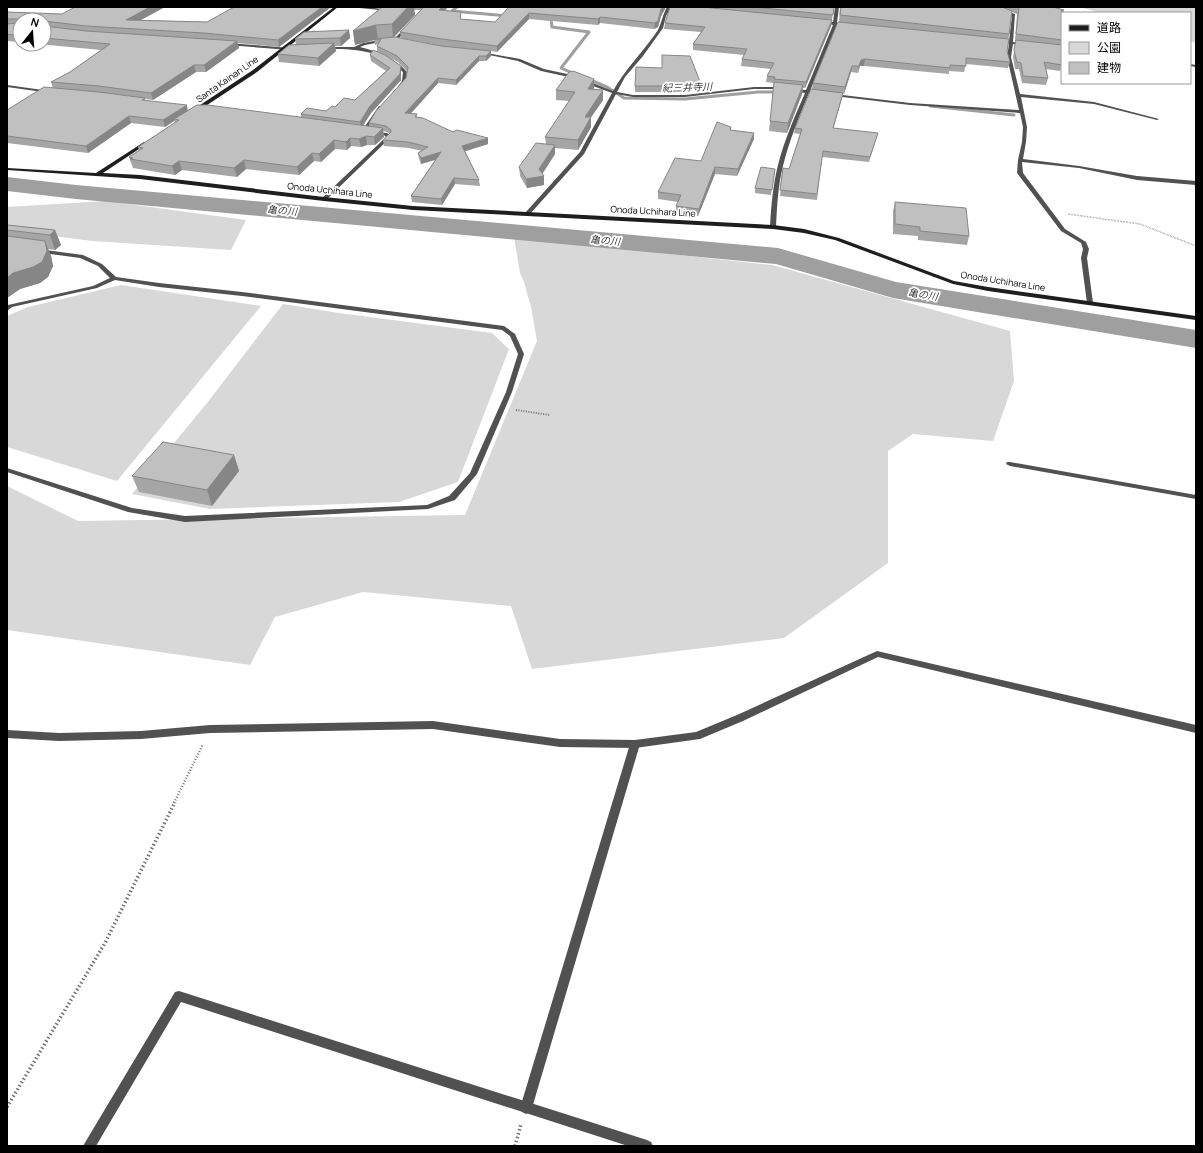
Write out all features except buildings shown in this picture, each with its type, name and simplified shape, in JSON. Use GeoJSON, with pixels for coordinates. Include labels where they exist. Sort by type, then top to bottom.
{"type":"FeatureCollection","features":[{"type":"Feature","properties":{"kind":"main road","name":"Santa Kainan Line"},"geometry":{"type":"LineString","coordinates":[[192,114],[249,75],[336,7]]}},
{"type":"Feature","properties":{"kind":"main road"},"geometry":{"type":"LineString","coordinates":[[7,169],[98,174],[152,139]]}},
{"type":"Feature","properties":{"kind":"main road","name":"Onoda Uchihara Line"},"geometry":{"type":"LineString","coordinates":[[98,174],[140,177],[413,208],[773,227],[804,231],[838,239],[953,282],[988,289],[1196,318]]}},
{"type":"Feature","properties":{"kind":"street"},"geometry":{"type":"LineString","coordinates":[[351,7],[397,11]]}},
{"type":"Feature","properties":{"kind":"street"},"geometry":{"type":"LineString","coordinates":[[527,214],[582,153],[623,78],[642,55],[661,28],[664,16],[669,7],[677,8]]}},
{"type":"Feature","properties":{"kind":"street"},"geometry":{"type":"LineString","coordinates":[[773,227],[780,166],[795,121],[835,24],[837,7]]}},
{"type":"Feature","properties":{"kind":"street"},"geometry":{"type":"LineString","coordinates":[[990,7],[1014,15],[1009,57],[1025,127],[1024,142],[1020,160],[1020,173],[1062,230],[1083,242],[1086,249],[1084,258],[1090,304]]}},
{"type":"Feature","properties":{"kind":"street"},"geometry":{"type":"LineString","coordinates":[[811,21],[850,25]]}},
{"type":"Feature","properties":{"kind":"street"},"geometry":{"type":"LineString","coordinates":[[396,39],[411,24]]}},
{"type":"Feature","properties":{"kind":"street"},"geometry":{"type":"LineString","coordinates":[[355,48],[364,44],[387,39],[403,41]]}},
{"type":"Feature","properties":{"kind":"street"},"geometry":{"type":"LineString","coordinates":[[995,41],[1033,46]]}},
{"type":"Feature","properties":{"kind":"street"},"geometry":{"type":"LineString","coordinates":[[221,43],[282,50],[296,49]]}},
{"type":"Feature","properties":{"kind":"street"},"geometry":{"type":"LineString","coordinates":[[318,48],[355,48],[382,56],[400,65],[405,72],[404,81],[394,93]]}},
{"type":"Feature","properties":{"kind":"street"},"geometry":{"type":"LineString","coordinates":[[475,52],[519,60],[542,70],[570,76],[615,93],[633,96],[685,96],[754,88],[776,88],[823,94]]}},
{"type":"Feature","properties":{"kind":"street"},"geometry":{"type":"LineString","coordinates":[[7,86],[59,93]]}},
{"type":"Feature","properties":{"kind":"street"},"geometry":{"type":"LineString","coordinates":[[831,95],[910,104],[1022,112]]}},
{"type":"Feature","properties":{"kind":"street"},"geometry":{"type":"LineString","coordinates":[[1017,95],[1094,103],[1157,119]]}},
{"type":"Feature","properties":{"kind":"street"},"geometry":{"type":"LineString","coordinates":[[363,132],[374,115],[384,104]]}},
{"type":"Feature","properties":{"kind":"street"},"geometry":{"type":"LineString","coordinates":[[192,108],[206,110]]}},
{"type":"Feature","properties":{"kind":"street"},"geometry":{"type":"LineString","coordinates":[[324,199],[389,137],[385,134],[356,131]]}},
{"type":"Feature","properties":{"kind":"street"},"geometry":{"type":"LineString","coordinates":[[1020,160],[1079,167],[1137,178],[1196,183]]}},
{"type":"Feature","properties":{"kind":"street"},"geometry":{"type":"LineString","coordinates":[[7,470],[131,510],[185,519],[428,507],[452,498],[473,474],[509,392],[521,354],[513,335],[504,328],[265,296],[159,285],[114,278],[100,265],[81,256],[29,250]]}},
{"type":"Feature","properties":{"kind":"street"},"geometry":{"type":"LineString","coordinates":[[7,309],[10,306],[96,287],[114,278]]}},
{"type":"Feature","properties":{"kind":"street"},"geometry":{"type":"LineString","coordinates":[[1010,464],[1196,497]]}},
{"type":"Feature","properties":{"kind":"street"},"geometry":{"type":"LineString","coordinates":[[7,734],[59,738],[141,735],[210,729],[433,725],[560,743],[635,744],[697,736],[740,718],[878,654],[1196,730]]}},
{"type":"Feature","properties":{"kind":"street"},"geometry":{"type":"LineString","coordinates":[[526,1108],[635,744]]}},
{"type":"Feature","properties":{"kind":"street"},"geometry":{"type":"LineString","coordinates":[[89,1146],[179,996],[647,1146]]}},
{"type":"Feature","properties":{"kind":"path"},"geometry":{"type":"LineString","coordinates":[[1051,214],[1077,215],[1140,224],[1196,246]]}},
{"type":"Feature","properties":{"kind":"path"},"geometry":{"type":"LineString","coordinates":[[502,408],[550,415]]}},
{"type":"Feature","properties":{"kind":"path"},"geometry":{"type":"LineString","coordinates":[[7,1107],[105,943],[210,729]]}},
{"type":"Feature","properties":{"kind":"path"},"geometry":{"type":"LineString","coordinates":[[515,1146],[526,1108]]}},
{"type":"Feature","properties":{"kind":"green space"},"geometry":{"type":"Polygon","coordinates":[[[1080,7],[1196,7],[1196,43],[1191,41],[1191,12],[1097,12],[1080,7]]]}},
{"type":"Feature","properties":{"kind":"green space"},"geometry":{"type":"Polygon","coordinates":[[[106,201],[246,220],[231,250],[92,241],[7,230],[7,207],[106,201]]]}},
{"type":"Feature","properties":{"kind":"green space"},"geometry":{"type":"Polygon","coordinates":[[[514,237],[772,265],[1010,331],[1014,381],[993,441],[913,434],[888,451],[888,563],[784,638],[532,669],[511,606],[363,592],[275,617],[250,665],[7,630],[7,486],[78,521],[465,515],[537,341],[531,307],[520,273],[514,237]]]}},
{"type":"Feature","properties":{"kind":"green space"},"geometry":{"type":"Polygon","coordinates":[[[121,285],[261,306],[117,481],[7,447],[7,316],[28,307],[121,285]]]}},
{"type":"Feature","properties":{"kind":"green space"},"geometry":{"type":"Polygon","coordinates":[[[283,304],[339,313],[492,333],[509,349],[458,482],[399,502],[210,509],[132,494],[207,403],[283,304]]]}},
{"type":"Feature","properties":{"kind":"waterway","name":"紀三井寺川"},"geometry":{"type":"LineString","coordinates":[[457,7],[452,11],[508,16]]}},
{"type":"Feature","properties":{"kind":"waterway","name":"紀三井寺川"},"geometry":{"type":"LineString","coordinates":[[546,19],[551,19],[552,27],[589,32],[561,68],[577,75]]}},
{"type":"Feature","properties":{"kind":"waterway","name":"紀三井寺川"},"geometry":{"type":"LineString","coordinates":[[588,79],[607,87],[624,98],[685,99],[758,92],[780,92]]}},
{"type":"Feature","properties":{"kind":"waterway","name":"紀三井寺川"},"geometry":{"type":"LineString","coordinates":[[930,106],[1014,115]]}},
{"type":"Feature","properties":{"kind":"waterway","name":"亀の川"},"geometry":{"type":"LineString","coordinates":[[7,184],[76,192],[778,256],[893,290],[1196,339]]}}]}
